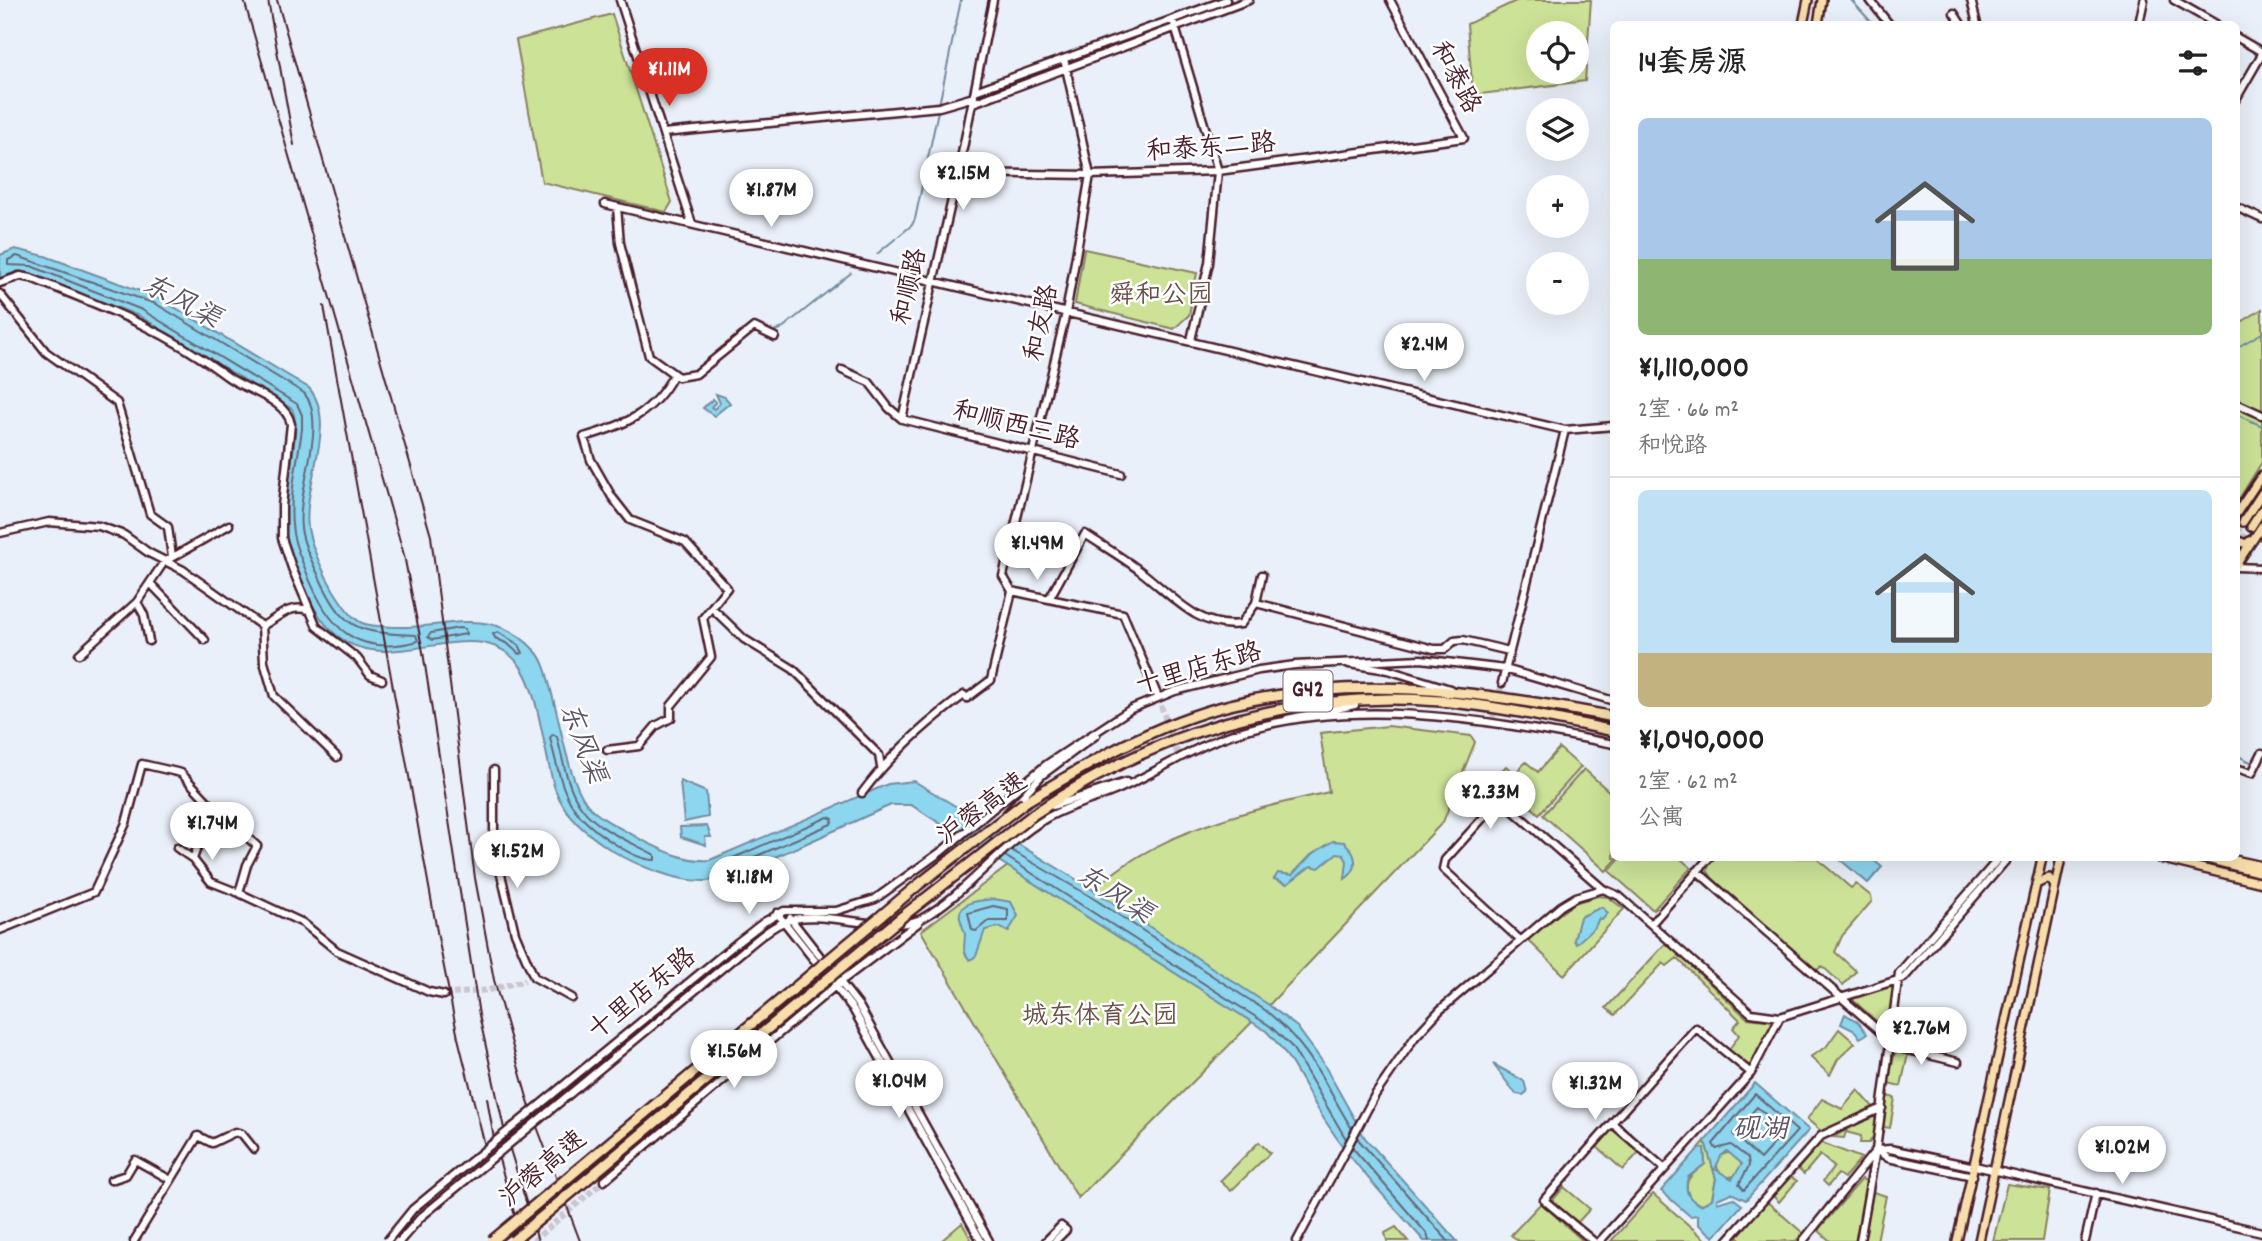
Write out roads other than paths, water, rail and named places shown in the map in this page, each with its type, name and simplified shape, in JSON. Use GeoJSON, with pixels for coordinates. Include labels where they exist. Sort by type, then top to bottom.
{"type":"FeatureCollection","features":[{"type":"Feature","properties":{"kind":"highway","name":"沪蓉高速"},"geometry":{"type":"LineString","coordinates":[[492,1241],[918,885],[997,825],[1023,799],[1129,742],[1229,705],[1299,691],[1401,687],[1452,690],[1610,715]]}},
{"type":"Feature","properties":{"kind":"highway","name":"沪蓉高速"},"geometry":{"type":"LineString","coordinates":[[513,1241],[903,916],[1037,812],[1135,756],[1228,721],[1289,706],[1330,701],[1409,700],[1484,706],[1610,730]]}},
{"type":"Feature","properties":{"kind":"main road"},"geometry":{"type":"LineString","coordinates":[[1804,21],[1808,0]]}},
{"type":"Feature","properties":{"kind":"main road"},"geometry":{"type":"LineString","coordinates":[[1818,21],[1822,0]]}},
{"type":"Feature","properties":{"kind":"main road"},"geometry":{"type":"LineString","coordinates":[[2240,508],[2262,475]]}},
{"type":"Feature","properties":{"kind":"main road"},"geometry":{"type":"LineString","coordinates":[[2262,493],[2247,525],[2262,510]]}},
{"type":"Feature","properties":{"kind":"main road"},"geometry":{"type":"LineString","coordinates":[[2240,560],[2262,526]]}},
{"type":"Feature","properties":{"kind":"main road"},"geometry":{"type":"LineString","coordinates":[[2240,542],[2246,544],[2256,536]]}},
{"type":"Feature","properties":{"kind":"main road"},"geometry":{"type":"LineString","coordinates":[[2240,857],[2262,864]]}},
{"type":"Feature","properties":{"kind":"main road"},"geometry":{"type":"LineString","coordinates":[[2240,860],[2262,864]]}},
{"type":"Feature","properties":{"kind":"main road"},"geometry":{"type":"LineString","coordinates":[[1957,1241],[2041,861]]}},
{"type":"Feature","properties":{"kind":"main road"},"geometry":{"type":"LineString","coordinates":[[1979,1241],[2060,861]]}},
{"type":"Feature","properties":{"kind":"main road"},"geometry":{"type":"LineString","coordinates":[[2171,861],[2262,883]]}},
{"type":"Feature","properties":{"kind":"main road"},"geometry":{"type":"LineString","coordinates":[[2215,861],[2262,873]]}},
{"type":"Feature","properties":{"kind":"main road"},"geometry":{"type":"LineString","coordinates":[[2036,884],[2049,878],[2055,886]]}},
{"type":"Feature","properties":{"kind":"street"},"geometry":{"type":"LineString","coordinates":[[620,0],[692,224]]}},
{"type":"Feature","properties":{"kind":"street","name":"和顺路"},"geometry":{"type":"LineString","coordinates":[[902,419],[958,173],[993,0]]}},
{"type":"Feature","properties":{"kind":"street"},"geometry":{"type":"LineString","coordinates":[[663,133],[939,107],[1067,68],[1226,0]]}},
{"type":"Feature","properties":{"kind":"street"},"geometry":{"type":"LineString","coordinates":[[974,97],[1064,59],[1249,0]]}},
{"type":"Feature","properties":{"kind":"street","name":"和泰路"},"geometry":{"type":"LineString","coordinates":[[1390,0],[1464,138]]}},
{"type":"Feature","properties":{"kind":"street"},"geometry":{"type":"LineString","coordinates":[[1870,0],[1887,21]]}},
{"type":"Feature","properties":{"kind":"street"},"geometry":{"type":"LineString","coordinates":[[1971,0],[1977,21]]}},
{"type":"Feature","properties":{"kind":"street"},"geometry":{"type":"LineString","coordinates":[[2140,21],[2144,0]]}},
{"type":"Feature","properties":{"kind":"street"},"geometry":{"type":"LineString","coordinates":[[2174,0],[2211,21]]}},
{"type":"Feature","properties":{"kind":"street"},"geometry":{"type":"LineString","coordinates":[[1954,13],[1959,21]]}},
{"type":"Feature","properties":{"kind":"street"},"geometry":{"type":"LineString","coordinates":[[1174,24],[1218,172],[1209,263],[1191,340]]}},
{"type":"Feature","properties":{"kind":"street"},"geometry":{"type":"LineString","coordinates":[[2240,39],[2262,53],[2240,92]]}},
{"type":"Feature","properties":{"kind":"street","name":"和友路"},"geometry":{"type":"LineString","coordinates":[[1012,591],[1003,576],[1066,313],[1090,175],[1064,59]]}},
{"type":"Feature","properties":{"kind":"street","name":"和泰东二路"},"geometry":{"type":"LineString","coordinates":[[958,173],[1090,175],[1218,172],[1464,138]]}},
{"type":"Feature","properties":{"kind":"street"},"geometry":{"type":"LineString","coordinates":[[605,204],[1565,430],[1610,426]]}},
{"type":"Feature","properties":{"kind":"street"},"geometry":{"type":"LineString","coordinates":[[617,207],[620,243],[649,356],[678,377],[696,374],[754,327],[775,337]]}},
{"type":"Feature","properties":{"kind":"street"},"geometry":{"type":"LineString","coordinates":[[2240,209],[2262,219]]}},
{"type":"Feature","properties":{"kind":"street"},"geometry":{"type":"LineString","coordinates":[[0,283],[20,276],[31,278],[139,320],[286,411],[291,424],[282,506],[282,538],[308,610],[317,627],[356,658],[370,675],[382,680]]}},
{"type":"Feature","properties":{"kind":"street"},"geometry":{"type":"LineString","coordinates":[[0,293],[46,352],[117,403],[150,514],[169,527],[172,557]]}},
{"type":"Feature","properties":{"kind":"street"},"geometry":{"type":"LineString","coordinates":[[842,370],[869,382],[889,408],[902,419]]}},
{"type":"Feature","properties":{"kind":"street"},"geometry":{"type":"LineString","coordinates":[[607,750],[639,746],[656,726],[671,718],[671,706],[711,657],[703,618],[727,588],[685,542],[630,520],[612,497],[591,460],[584,437],[623,426],[645,411],[668,386],[674,373]]}},
{"type":"Feature","properties":{"kind":"street"},"geometry":{"type":"LineString","coordinates":[[2240,405],[2262,415]]}},
{"type":"Feature","properties":{"kind":"street","name":"和顺西三路"},"geometry":{"type":"LineString","coordinates":[[902,419],[1121,474]]}},
{"type":"Feature","properties":{"kind":"street"},"geometry":{"type":"LineString","coordinates":[[1502,683],[1565,430]]}},
{"type":"Feature","properties":{"kind":"street"},"geometry":{"type":"LineString","coordinates":[[0,533],[49,522],[77,522],[124,535],[164,562],[208,586],[262,626]]}},
{"type":"Feature","properties":{"kind":"street"},"geometry":{"type":"LineString","coordinates":[[79,654],[137,602],[164,562],[229,525]]}},
{"type":"Feature","properties":{"kind":"street"},"geometry":{"type":"LineString","coordinates":[[1049,599],[1085,534],[1136,568],[1195,615],[1237,625],[1244,621],[1256,603],[1262,575]]}},
{"type":"Feature","properties":{"kind":"street"},"geometry":{"type":"LineString","coordinates":[[2240,566],[2262,568]]}},
{"type":"Feature","properties":{"kind":"street"},"geometry":{"type":"LineString","coordinates":[[151,584],[205,640]]}},
{"type":"Feature","properties":{"kind":"street"},"geometry":{"type":"LineString","coordinates":[[862,793],[881,767],[905,747],[921,727],[964,695],[967,698],[991,680],[1012,591],[1123,614],[1158,697]]}},
{"type":"Feature","properties":{"kind":"street"},"geometry":{"type":"LineString","coordinates":[[137,602],[144,615],[149,641]]}},
{"type":"Feature","properties":{"kind":"street"},"geometry":{"type":"LineString","coordinates":[[1256,603],[1433,649],[1445,649],[1459,639],[1509,651]]}},
{"type":"Feature","properties":{"kind":"street"},"geometry":{"type":"LineString","coordinates":[[262,626],[287,610],[297,607],[308,610]]}},
{"type":"Feature","properties":{"kind":"street"},"geometry":{"type":"LineString","coordinates":[[712,608],[744,639],[793,669],[828,700],[879,755],[881,767]]}},
{"type":"Feature","properties":{"kind":"street"},"geometry":{"type":"LineString","coordinates":[[262,626],[264,662],[274,696],[337,757]]}},
{"type":"Feature","properties":{"kind":"street","name":"十里店东路"},"geometry":{"type":"LineString","coordinates":[[387,1241],[413,1209],[738,942],[781,912],[836,911],[857,906],[894,887],[1047,764],[1131,709],[1158,697],[1259,670],[1328,662],[1421,659],[1505,669],[1610,700]]}},
{"type":"Feature","properties":{"kind":"street"},"geometry":{"type":"LineString","coordinates":[[1328,662],[1388,670],[1452,690]]}},
{"type":"Feature","properties":{"kind":"street"},"geometry":{"type":"LineString","coordinates":[[604,1181],[838,984],[928,915],[1024,835],[1065,809],[1102,797],[1215,741],[1259,727],[1317,710],[1409,700]]}},
{"type":"Feature","properties":{"kind":"street"},"geometry":{"type":"LineString","coordinates":[[1023,799],[1042,775],[1131,709]]}},
{"type":"Feature","properties":{"kind":"street"},"geometry":{"type":"LineString","coordinates":[[1259,727],[1356,715],[1492,720],[1610,743]]}},
{"type":"Feature","properties":{"kind":"street"},"geometry":{"type":"LineString","coordinates":[[2240,769],[2252,773],[2261,754]]}},
{"type":"Feature","properties":{"kind":"street"},"geometry":{"type":"LineString","coordinates":[[0,930],[94,892],[134,801],[142,764],[181,773],[212,806],[257,846],[247,865],[239,893]]}},
{"type":"Feature","properties":{"kind":"street"},"geometry":{"type":"LineString","coordinates":[[494,770],[494,845],[506,903],[534,977],[572,998]]}},
{"type":"Feature","properties":{"kind":"street"},"geometry":{"type":"LineString","coordinates":[[1037,812],[1155,771]]}},
{"type":"Feature","properties":{"kind":"street"},"geometry":{"type":"LineString","coordinates":[[1520,940],[1443,869],[1445,860],[1500,799],[1603,889],[1619,896],[1652,923],[1751,1013],[1780,1017],[1839,996],[1904,978],[2005,861]]}},
{"type":"Feature","properties":{"kind":"street"},"geometry":{"type":"LineString","coordinates":[[193,859],[212,806]]}},
{"type":"Feature","properties":{"kind":"street"},"geometry":{"type":"LineString","coordinates":[[177,848],[193,859],[211,882],[303,923],[337,951],[429,992],[444,995]]}},
{"type":"Feature","properties":{"kind":"street"},"geometry":{"type":"LineString","coordinates":[[1652,923],[1706,861]]}},
{"type":"Feature","properties":{"kind":"street"},"geometry":{"type":"LineString","coordinates":[[1860,1241],[1876,1150],[1899,973],[1996,861]]}},
{"type":"Feature","properties":{"kind":"street"},"geometry":{"type":"LineString","coordinates":[[1697,871],[1891,1044],[1958,1062]]}},
{"type":"Feature","properties":{"kind":"street"},"geometry":{"type":"LineString","coordinates":[[1297,1241],[1338,1161],[1388,1074],[1415,1037],[1440,1010],[1571,899],[1603,889]]}},
{"type":"Feature","properties":{"kind":"street"},"geometry":{"type":"LineString","coordinates":[[781,912],[838,984],[859,1006],[989,1241]]}},
{"type":"Feature","properties":{"kind":"street"},"geometry":{"type":"LineString","coordinates":[[787,920],[896,924],[915,922],[928,915]]}},
{"type":"Feature","properties":{"kind":"street","name":"十里店东路"},"geometry":{"type":"LineString","coordinates":[[400,1241],[421,1217],[744,950],[787,920]]}},
{"type":"Feature","properties":{"kind":"street"},"geometry":{"type":"LineString","coordinates":[[525,980],[534,977]]}},
{"type":"Feature","properties":{"kind":"street"},"geometry":{"type":"LineString","coordinates":[[838,984],[981,1241]]}},
{"type":"Feature","properties":{"kind":"street"},"geometry":{"type":"LineString","coordinates":[[1600,1241],[1751,1073],[1780,1017]]}},
{"type":"Feature","properties":{"kind":"street"},"geometry":{"type":"LineString","coordinates":[[1593,1241],[1544,1200],[1696,1028],[1751,1073]]}},
{"type":"Feature","properties":{"kind":"street"},"geometry":{"type":"LineString","coordinates":[[1727,1241],[1821,1136],[1882,1108]]}},
{"type":"Feature","properties":{"kind":"street"},"geometry":{"type":"LineString","coordinates":[[1612,1123],[1665,1168]]}},
{"type":"Feature","properties":{"kind":"street"},"geometry":{"type":"LineString","coordinates":[[134,1241],[198,1136],[212,1143],[235,1132],[242,1134],[254,1149]]}},
{"type":"Feature","properties":{"kind":"street"},"geometry":{"type":"LineString","coordinates":[[1802,1241],[1876,1150],[1890,1149],[1974,1170],[1995,1170],[2262,1232]]}},
{"type":"Feature","properties":{"kind":"street"},"geometry":{"type":"LineString","coordinates":[[111,1180],[127,1175],[135,1160],[171,1180]]}},
{"type":"Feature","properties":{"kind":"street"},"geometry":{"type":"LineString","coordinates":[[2085,1241],[2096,1193]]}},
{"type":"Feature","properties":{"kind":"street"},"geometry":{"type":"LineString","coordinates":[[1046,1241],[1061,1226],[1066,1230],[1055,1241]]}},
{"type":"Feature","properties":{"kind":"water"},"geometry":{"type":"Polygon","coordinates":[[[15,249],[45,256],[159,298],[309,388],[317,402],[321,419],[318,455],[310,493],[308,528],[318,560],[340,600],[354,617],[370,625],[414,627],[487,623],[504,628],[521,638],[537,653],[545,668],[575,782],[587,804],[605,819],[674,854],[710,860],[888,784],[914,781],[1092,889],[1269,1005],[1297,1027],[1322,1061],[1365,1138],[1457,1241],[1424,1241],[1350,1156],[1320,1113],[1285,1053],[1266,1031],[911,805],[891,805],[773,858],[731,875],[706,881],[669,876],[611,850],[578,824],[555,789],[531,689],[518,663],[499,648],[477,642],[379,651],[356,646],[334,633],[325,624],[308,597],[295,567],[285,524],[295,430],[292,409],[139,316],[29,273],[18,271],[0,278],[0,255],[15,249]]]}},
{"type":"Feature","properties":{"kind":"water"},"geometry":{"type":"Polygon","coordinates":[[[716,394],[725,397],[730,403],[714,416],[703,408],[713,399],[716,402],[711,407],[714,409],[720,403],[716,394]]]}},
{"type":"Feature","properties":{"kind":"water"},"geometry":{"type":"Polygon","coordinates":[[[680,781],[706,792],[708,817],[684,822],[680,781]]]}},
{"type":"Feature","properties":{"kind":"water"},"geometry":{"type":"Polygon","coordinates":[[[707,826],[711,837],[705,837],[706,845],[681,837],[680,827],[707,826]]]}},
{"type":"Feature","properties":{"kind":"water"},"geometry":{"type":"Polygon","coordinates":[[[1333,841],[1344,842],[1354,856],[1355,865],[1345,879],[1347,861],[1343,854],[1337,853],[1319,868],[1311,866],[1287,884],[1274,879],[1278,873],[1292,875],[1311,855],[1333,841]]]}},
{"type":"Feature","properties":{"kind":"water"},"geometry":{"type":"Polygon","coordinates":[[[1842,861],[1875,861],[1882,867],[1868,883],[1842,861]]]}},
{"type":"Feature","properties":{"kind":"water"},"geometry":{"type":"Polygon","coordinates":[[[994,899],[1011,902],[1018,916],[1008,932],[999,927],[985,930],[976,956],[970,960],[964,951],[965,934],[960,912],[971,903],[994,899]]]}},
{"type":"Feature","properties":{"kind":"water"},"geometry":{"type":"Polygon","coordinates":[[[1602,907],[1608,913],[1602,920],[1599,918],[1595,927],[1576,944],[1574,940],[1580,917],[1602,907]]]}},
{"type":"Feature","properties":{"kind":"water"},"geometry":{"type":"Polygon","coordinates":[[[1845,1014],[1858,1022],[1867,1034],[1860,1038],[1855,1031],[1841,1024],[1845,1014]]]}},
{"type":"Feature","properties":{"kind":"water"},"geometry":{"type":"Polygon","coordinates":[[[1493,1064],[1524,1081],[1527,1092],[1523,1095],[1516,1094],[1493,1064]]]}},
{"type":"Feature","properties":{"kind":"water","name":"砚湖"},"geometry":{"type":"Polygon","coordinates":[[[1755,1083],[1809,1130],[1746,1200],[1731,1193],[1717,1199],[1717,1203],[1733,1198],[1742,1205],[1714,1237],[1698,1224],[1698,1215],[1690,1216],[1661,1191],[1699,1148],[1704,1148],[1705,1164],[1688,1177],[1687,1191],[1690,1198],[1701,1205],[1712,1199],[1716,1179],[1705,1141],[1755,1083]],[[1727,1151],[1721,1156],[1715,1169],[1732,1179],[1742,1164],[1727,1151]]]}},
{"type":"Feature","properties":{"kind":"waterway"},"geometry":{"type":"LineString","coordinates":[[939,105],[961,0]]}},
{"type":"Feature","properties":{"kind":"waterway"},"geometry":{"type":"LineString","coordinates":[[1851,0],[1870,21]]}},
{"type":"Feature","properties":{"kind":"waterway"},"geometry":{"type":"LineString","coordinates":[[877,254],[912,225],[915,219],[938,111]]}},
{"type":"Feature","properties":{"kind":"waterway"},"geometry":{"type":"LineString","coordinates":[[774,331],[781,329],[851,273]]}},
{"type":"Feature","properties":{"kind":"waterway"},"geometry":{"type":"LineString","coordinates":[[2240,346],[2262,333]]}},
{"type":"Feature","properties":{"kind":"waterway"},"geometry":{"type":"LineString","coordinates":[[2240,416],[2262,426]]}},
{"type":"Feature","properties":{"kind":"waterway"},"geometry":{"type":"LineString","coordinates":[[2240,757],[2255,764]]}},
{"type":"Feature","properties":{"kind":"tunnel"},"geometry":{"type":"LineString","coordinates":[[2240,527],[2243,522]]}},
{"type":"Feature","properties":{"kind":"tunnel"},"geometry":{"type":"LineString","coordinates":[[2240,543],[2251,527]]}},
{"type":"Feature","properties":{"kind":"tunnel"},"geometry":{"type":"LineString","coordinates":[[1493,717],[1502,683]]}},
{"type":"Feature","properties":{"kind":"tunnel"},"geometry":{"type":"LineString","coordinates":[[1158,697],[1179,758]]}},
{"type":"Feature","properties":{"kind":"tunnel"},"geometry":{"type":"LineString","coordinates":[[444,995],[489,990],[525,980]]}},
{"type":"Feature","properties":{"kind":"tunnel"},"geometry":{"type":"LineString","coordinates":[[533,1241],[604,1181]]}},
{"type":"Feature","properties":{"kind":"railway"},"geometry":{"type":"LineString","coordinates":[[244,0],[404,555],[423,652],[479,1015],[505,1133],[538,1241]]}},
{"type":"Feature","properties":{"kind":"railway"},"geometry":{"type":"LineString","coordinates":[[268,0],[294,145]]}},
{"type":"Feature","properties":{"kind":"railway"},"geometry":{"type":"LineString","coordinates":[[277,0],[431,536],[475,878],[494,980],[530,1108],[580,1241]]}},
{"type":"Feature","properties":{"kind":"railway"},"geometry":{"type":"LineString","coordinates":[[324,306],[438,937],[458,1038],[489,1162]]}},
{"type":"Feature","properties":{"kind":"railway"},"geometry":{"type":"LineString","coordinates":[[487,1098],[495,1145],[522,1241]]}},
{"type":"Feature","properties":{"kind":"park label","name":"舜和公园"},"geometry":{"type":"Point","coordinates":[1161,296]}},
{"type":"Feature","properties":{"kind":"park label","name":"城东体育公园"},"geometry":{"type":"Point","coordinates":[1100,1017]}},
{"type":"Feature","properties":{"kind":"water label","name":"东风渠"},"geometry":{"type":"Point","coordinates":[180,304]}},
{"type":"Feature","properties":{"kind":"water label","name":"东风渠"},"geometry":{"type":"Point","coordinates":[580,744]}},
{"type":"Feature","properties":{"kind":"water label","name":"东风渠"},"geometry":{"type":"Point","coordinates":[1113,897]}}]}
